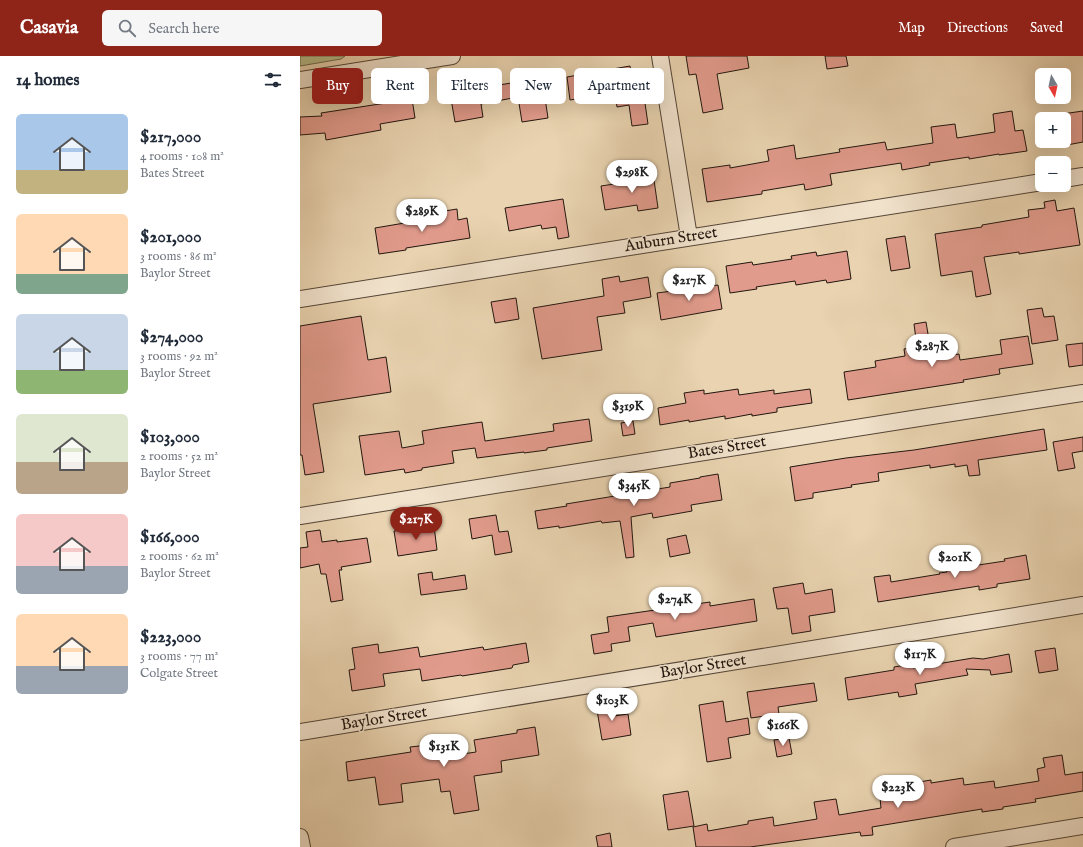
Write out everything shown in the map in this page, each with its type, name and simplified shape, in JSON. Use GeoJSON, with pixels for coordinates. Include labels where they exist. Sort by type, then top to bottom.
{"type":"FeatureCollection","features":[{"type":"Feature","properties":{"kind":"street"},"geometry":{"type":"LineString","coordinates":[[300,80],[452,56]]}},
{"type":"Feature","properties":{"kind":"street"},"geometry":{"type":"LineString","coordinates":[[660,56],[689,237]]}},
{"type":"Feature","properties":{"kind":"street"},"geometry":{"type":"LineString","coordinates":[[1071,178],[1083,176]]}},
{"type":"Feature","properties":{"kind":"street","name":"Auburn Street"},"geometry":{"type":"LineString","coordinates":[[300,299],[1035,183]]}},
{"type":"Feature","properties":{"kind":"street","name":"Bates Street"},"geometry":{"type":"LineString","coordinates":[[300,516],[1083,393]]}},
{"type":"Feature","properties":{"kind":"street","name":"Baylor Street"},"geometry":{"type":"LineString","coordinates":[[300,732],[1083,605]]}},
{"type":"Feature","properties":{"kind":"street"},"geometry":{"type":"LineString","coordinates":[[954,847],[1083,826]]}},
{"type":"Feature","properties":{"kind":"street"},"geometry":{"type":"LineString","coordinates":[[300,837],[302,847]]}},
{"type":"Feature","properties":{"kind":"green space"},"geometry":{"type":"Polygon","coordinates":[[[300,56],[345,56],[341,59],[300,66],[300,56]]]}},
{"type":"Feature","properties":{"kind":"building"},"geometry":{"type":"Polygon","coordinates":[[[686,56],[747,56],[749,68],[717,74],[723,109],[703,113],[696,74],[689,75],[686,56]]]}},
{"type":"Feature","properties":{"kind":"building"},"geometry":{"type":"Polygon","coordinates":[[[825,56],[846,56],[848,66],[827,69],[825,56]]]}},
{"type":"Feature","properties":{"kind":"building"},"geometry":{"type":"Polygon","coordinates":[[[630,66],[630,68],[619,68],[630,66]]]}},
{"type":"Feature","properties":{"kind":"building"},"geometry":{"type":"Polygon","coordinates":[[[574,76],[574,99],[570,100],[567,77],[574,76]]]}},
{"type":"Feature","properties":{"kind":"building"},"geometry":{"type":"Polygon","coordinates":[[[510,83],[510,99],[502,100],[502,85],[510,83]]]}},
{"type":"Feature","properties":{"kind":"building"},"geometry":{"type":"Polygon","coordinates":[[[380,104],[413,104],[415,118],[380,124],[381,130],[326,140],[325,133],[300,135],[300,117],[322,116],[321,113],[380,104]]]}},
{"type":"Feature","properties":{"kind":"building"},"geometry":{"type":"Polygon","coordinates":[[[452,104],[481,104],[483,117],[455,122],[452,104]]]}},
{"type":"Feature","properties":{"kind":"building"},"geometry":{"type":"Polygon","coordinates":[[[519,104],[546,104],[548,118],[522,122],[519,104]]]}},
{"type":"Feature","properties":{"kind":"building"},"geometry":{"type":"Polygon","coordinates":[[[617,104],[645,104],[648,124],[632,126],[629,105],[617,107],[617,104]]]}},
{"type":"Feature","properties":{"kind":"building"},"geometry":{"type":"Polygon","coordinates":[[[1012,111],[1015,131],[1023,130],[1027,151],[929,163],[930,165],[902,170],[901,163],[830,174],[832,185],[805,190],[804,184],[762,191],[762,194],[707,202],[702,169],[730,165],[730,168],[769,161],[767,150],[794,145],[796,159],[840,152],[839,149],[885,142],[887,150],[933,143],[931,127],[955,124],[957,138],[995,132],[993,114],[1012,111]]]}},
{"type":"Feature","properties":{"kind":"building"},"geometry":{"type":"Polygon","coordinates":[[[1083,111],[1083,142],[1071,144],[1071,113],[1083,111]]]}},
{"type":"Feature","properties":{"kind":"building"},"geometry":{"type":"Polygon","coordinates":[[[653,173],[658,208],[638,211],[637,205],[605,210],[601,186],[634,181],[633,177],[653,173]]]}},
{"type":"Feature","properties":{"kind":"building"},"geometry":{"type":"Polygon","coordinates":[[[563,199],[569,237],[558,239],[556,227],[542,229],[541,225],[509,231],[505,208],[563,199]]]}},
{"type":"Feature","properties":{"kind":"building"},"geometry":{"type":"Polygon","coordinates":[[[1055,200],[1057,211],[1074,208],[1080,245],[1019,254],[1019,252],[984,257],[991,294],[976,297],[972,271],[941,276],[935,234],[982,227],[982,225],[1029,217],[1028,210],[1045,208],[1044,202],[1055,200]]]}},
{"type":"Feature","properties":{"kind":"building"},"geometry":{"type":"Polygon","coordinates":[[[457,209],[458,220],[467,218],[470,238],[406,248],[406,250],[379,254],[375,228],[440,217],[439,212],[457,209]]]}},
{"type":"Feature","properties":{"kind":"building"},"geometry":{"type":"Polygon","coordinates":[[[905,236],[910,268],[891,271],[886,239],[905,236]]]}},
{"type":"Feature","properties":{"kind":"building"},"geometry":{"type":"Polygon","coordinates":[[[847,251],[851,279],[827,283],[826,280],[796,285],[795,281],[730,293],[726,266],[752,262],[753,265],[792,259],[791,256],[816,252],[817,256],[847,251]]]}},
{"type":"Feature","properties":{"kind":"building"},"geometry":{"type":"Polygon","coordinates":[[[619,276],[620,282],[648,277],[651,297],[623,302],[625,313],[597,317],[602,350],[542,359],[533,308],[604,296],[602,279],[619,276]]]}},
{"type":"Feature","properties":{"kind":"building"},"geometry":{"type":"Polygon","coordinates":[[[718,285],[722,309],[661,320],[657,293],[718,285]]]}},
{"type":"Feature","properties":{"kind":"building"},"geometry":{"type":"Polygon","coordinates":[[[516,298],[519,319],[495,323],[491,302],[516,298]]]}},
{"type":"Feature","properties":{"kind":"building"},"geometry":{"type":"Polygon","coordinates":[[[1042,308],[1044,317],[1054,316],[1058,340],[1032,344],[1027,310],[1042,308]]]}},
{"type":"Feature","properties":{"kind":"building"},"geometry":{"type":"Polygon","coordinates":[[[361,316],[368,360],[386,357],[391,392],[313,404],[324,472],[305,475],[302,455],[300,455],[300,326],[361,316]]]}},
{"type":"Feature","properties":{"kind":"building"},"geometry":{"type":"Polygon","coordinates":[[[926,322],[932,358],[959,354],[960,360],[1002,354],[1000,340],[1028,336],[1033,364],[999,369],[1000,374],[963,380],[964,382],[848,400],[844,372],[876,367],[875,361],[905,356],[904,349],[917,347],[914,324],[926,322]]]}},
{"type":"Feature","properties":{"kind":"building"},"geometry":{"type":"Polygon","coordinates":[[[1083,343],[1083,365],[1069,367],[1066,345],[1083,343]]]}},
{"type":"Feature","properties":{"kind":"building"},"geometry":{"type":"Polygon","coordinates":[[[738,389],[739,395],[774,390],[774,394],[810,389],[812,403],[777,408],[777,412],[752,416],[752,414],[725,419],[725,416],[660,425],[658,408],[686,403],[684,393],[704,390],[704,394],[738,389]]]}},
{"type":"Feature","properties":{"kind":"building"},"geometry":{"type":"Polygon","coordinates":[[[589,419],[592,441],[547,448],[547,450],[477,458],[475,448],[452,451],[454,463],[422,468],[422,470],[405,473],[404,469],[365,475],[359,436],[399,431],[402,448],[424,444],[422,431],[440,428],[482,422],[485,441],[554,431],[553,424],[589,419]]]}},
{"type":"Feature","properties":{"kind":"building"},"geometry":{"type":"Polygon","coordinates":[[[633,421],[635,434],[623,436],[621,423],[633,421]]]}},
{"type":"Feature","properties":{"kind":"building"},"geometry":{"type":"Polygon","coordinates":[[[1044,429],[1047,450],[978,460],[980,475],[969,476],[967,465],[955,467],[955,464],[930,468],[930,465],[878,473],[879,481],[813,493],[813,498],[795,501],[790,467],[846,458],[914,450],[1044,429]]]}},
{"type":"Feature","properties":{"kind":"building"},"geometry":{"type":"Polygon","coordinates":[[[1083,437],[1083,451],[1072,453],[1075,468],[1058,471],[1053,442],[1083,437]]]}},
{"type":"Feature","properties":{"kind":"building"},"geometry":{"type":"Polygon","coordinates":[[[718,474],[722,500],[691,505],[692,511],[653,518],[652,513],[631,517],[634,557],[626,558],[620,521],[602,523],[601,521],[559,528],[559,526],[538,529],[535,511],[567,506],[566,504],[670,487],[670,483],[718,474]]]}},
{"type":"Feature","properties":{"kind":"building"},"geometry":{"type":"Polygon","coordinates":[[[496,515],[499,532],[508,531],[512,552],[495,555],[492,535],[472,539],[469,519],[496,515]]]}},
{"type":"Feature","properties":{"kind":"building"},"geometry":{"type":"Polygon","coordinates":[[[434,526],[437,550],[398,556],[394,531],[434,526]]]}},
{"type":"Feature","properties":{"kind":"building"},"geometry":{"type":"Polygon","coordinates":[[[320,530],[322,542],[337,540],[337,542],[367,538],[371,562],[341,567],[342,570],[339,570],[343,600],[331,602],[326,574],[321,574],[319,564],[300,568],[300,548],[308,547],[306,532],[320,530]]]}},
{"type":"Feature","properties":{"kind":"building"},"geometry":{"type":"Polygon","coordinates":[[[686,535],[690,553],[670,557],[667,539],[686,535]]]}},
{"type":"Feature","properties":{"kind":"building"},"geometry":{"type":"Polygon","coordinates":[[[1026,555],[1030,579],[997,584],[997,587],[979,590],[979,586],[878,602],[874,577],[890,575],[891,582],[947,572],[945,563],[964,560],[965,567],[1005,561],[1004,559],[1026,555]]]}},
{"type":"Feature","properties":{"kind":"building"},"geometry":{"type":"Polygon","coordinates":[[[432,572],[433,580],[465,575],[467,589],[421,595],[418,574],[432,572]]]}},
{"type":"Feature","properties":{"kind":"building"},"geometry":{"type":"Polygon","coordinates":[[[803,583],[805,594],[832,589],[835,612],[809,616],[811,631],[792,634],[788,608],[777,609],[773,588],[803,583]]]}},
{"type":"Feature","properties":{"kind":"building"},"geometry":{"type":"Polygon","coordinates":[[[754,599],[757,621],[656,637],[653,623],[628,627],[630,641],[611,644],[612,651],[594,654],[591,635],[609,632],[607,617],[710,602],[710,606],[754,599]]]}},
{"type":"Feature","properties":{"kind":"building"},"geometry":{"type":"Polygon","coordinates":[[[526,643],[529,662],[513,665],[512,668],[422,681],[420,669],[383,674],[385,686],[352,691],[349,670],[355,669],[352,648],[378,644],[379,653],[418,647],[420,657],[483,647],[484,650],[526,643]]]}},
{"type":"Feature","properties":{"kind":"building"},"geometry":{"type":"Polygon","coordinates":[[[1055,648],[1058,670],[1039,673],[1035,651],[1055,648]]]}},
{"type":"Feature","properties":{"kind":"building"},"geometry":{"type":"Polygon","coordinates":[[[1009,654],[1012,672],[991,675],[990,670],[966,669],[968,675],[915,684],[917,694],[899,697],[898,692],[848,700],[845,678],[894,670],[894,667],[912,664],[913,668],[973,658],[983,659],[1009,654]]]}},
{"type":"Feature","properties":{"kind":"building"},"geometry":{"type":"Polygon","coordinates":[[[814,683],[817,701],[778,707],[779,714],[751,718],[747,692],[814,683]]]}},
{"type":"Feature","properties":{"kind":"building"},"geometry":{"type":"Polygon","coordinates":[[[723,701],[726,722],[748,718],[750,734],[728,738],[731,758],[707,762],[699,705],[723,701]]]}},
{"type":"Feature","properties":{"kind":"building"},"geometry":{"type":"Polygon","coordinates":[[[612,702],[614,716],[628,714],[631,735],[602,740],[596,704],[612,702]]]}},
{"type":"Feature","properties":{"kind":"building"},"geometry":{"type":"Polygon","coordinates":[[[535,727],[539,755],[501,761],[502,772],[474,776],[479,810],[454,814],[450,791],[441,792],[439,779],[401,784],[403,802],[379,805],[375,777],[348,781],[346,762],[411,752],[410,747],[448,743],[449,756],[476,752],[474,740],[517,733],[517,730],[535,727]]]}},
{"type":"Feature","properties":{"kind":"building"},"geometry":{"type":"Polygon","coordinates":[[[789,738],[792,754],[777,757],[774,740],[789,738]]]}},
{"type":"Feature","properties":{"kind":"building"},"geometry":{"type":"Polygon","coordinates":[[[1062,755],[1065,775],[1083,772],[1083,791],[1035,799],[1036,802],[1003,807],[1003,809],[982,812],[982,809],[872,827],[873,835],[861,836],[860,832],[750,847],[696,847],[693,827],[707,824],[708,831],[748,824],[748,821],[773,817],[774,826],[817,819],[814,802],[836,799],[839,815],[881,808],[880,798],[915,792],[913,783],[931,780],[931,783],[963,778],[964,785],[994,781],[995,788],[1039,781],[1037,769],[1045,767],[1043,758],[1062,755]]]}},
{"type":"Feature","properties":{"kind":"building"},"geometry":{"type":"Polygon","coordinates":[[[688,791],[694,826],[668,830],[663,795],[688,791]]]}},
{"type":"Feature","properties":{"kind":"building"},"geometry":{"type":"Polygon","coordinates":[[[610,833],[612,847],[598,847],[596,836],[610,833]]]}}]}
